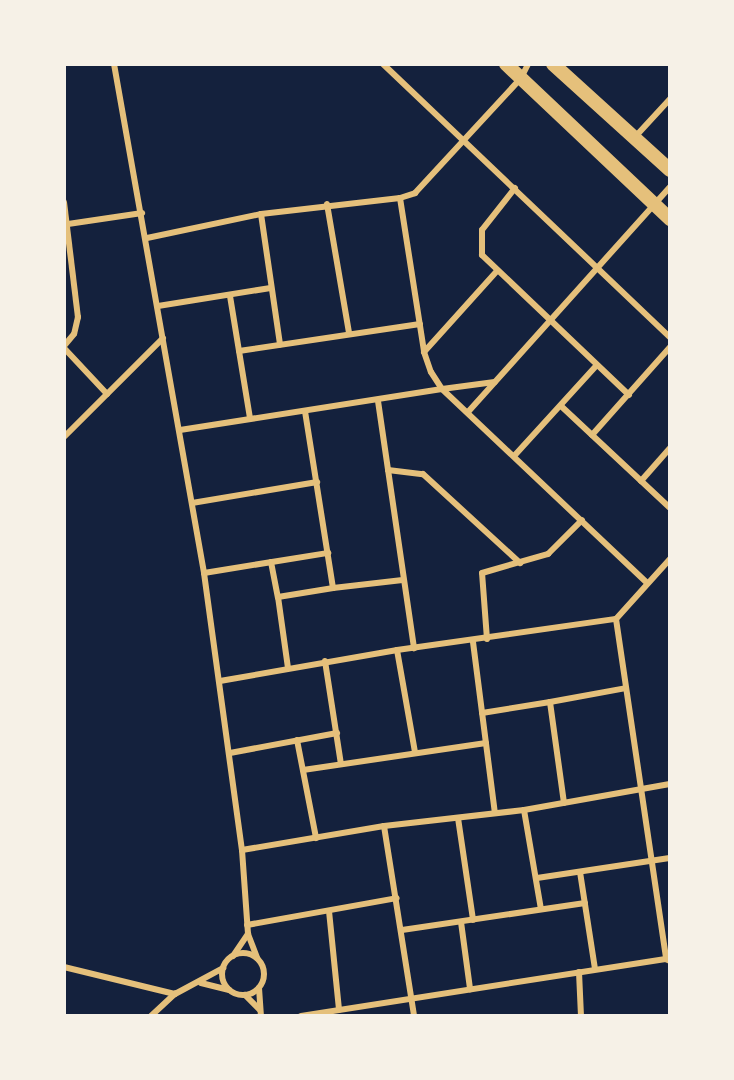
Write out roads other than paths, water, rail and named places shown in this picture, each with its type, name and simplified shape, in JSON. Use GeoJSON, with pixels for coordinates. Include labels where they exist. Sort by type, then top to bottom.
{"type":"FeatureCollection","features":[{"type":"Feature","properties":{"kind":"main road"},"geometry":{"type":"LineString","coordinates":[[507,64],[669,219]]}},
{"type":"Feature","properties":{"kind":"main road"},"geometry":{"type":"LineString","coordinates":[[553,64],[669,170]]}},
{"type":"Feature","properties":{"kind":"street"},"geometry":{"type":"LineString","coordinates":[[114,64],[147,237],[204,573],[242,850],[248,934],[264,972],[259,988],[261,1013]]}},
{"type":"Feature","properties":{"kind":"street"},"geometry":{"type":"LineString","coordinates":[[383,64],[465,139],[669,337]]}},
{"type":"Feature","properties":{"kind":"street"},"geometry":{"type":"LineString","coordinates":[[147,237],[261,214],[327,204],[400,198],[422,188],[521,78],[528,64]]}},
{"type":"Feature","properties":{"kind":"street"},"geometry":{"type":"LineString","coordinates":[[635,137],[669,99]]}},
{"type":"Feature","properties":{"kind":"street"},"geometry":{"type":"LineString","coordinates":[[468,412],[547,319],[669,187]]}},
{"type":"Feature","properties":{"kind":"street"},"geometry":{"type":"LineString","coordinates":[[515,188],[480,237],[482,255],[496,272],[629,395]]}},
{"type":"Feature","properties":{"kind":"street"},"geometry":{"type":"LineString","coordinates":[[400,198],[424,352],[442,389],[515,455],[647,583]]}},
{"type":"Feature","properties":{"kind":"street"},"geometry":{"type":"LineString","coordinates":[[64,202],[78,317],[74,334],[64,347],[107,394]]}},
{"type":"Feature","properties":{"kind":"street"},"geometry":{"type":"LineString","coordinates":[[327,204],[349,333]]}},
{"type":"Feature","properties":{"kind":"street"},"geometry":{"type":"LineString","coordinates":[[68,224],[142,213]]}},
{"type":"Feature","properties":{"kind":"street"},"geometry":{"type":"LineString","coordinates":[[261,214],[280,345]]}},
{"type":"Feature","properties":{"kind":"street"},"geometry":{"type":"LineString","coordinates":[[424,352],[496,272]]}},
{"type":"Feature","properties":{"kind":"street"},"geometry":{"type":"LineString","coordinates":[[158,306],[271,288]]}},
{"type":"Feature","properties":{"kind":"street"},"geometry":{"type":"LineString","coordinates":[[230,296],[250,418]]}},
{"type":"Feature","properties":{"kind":"street"},"geometry":{"type":"LineString","coordinates":[[239,351],[420,324]]}},
{"type":"Feature","properties":{"kind":"street"},"geometry":{"type":"LineString","coordinates":[[64,437],[163,338]]}},
{"type":"Feature","properties":{"kind":"street"},"geometry":{"type":"LineString","coordinates":[[592,435],[669,347]]}},
{"type":"Feature","properties":{"kind":"street"},"geometry":{"type":"LineString","coordinates":[[515,455],[596,366]]}},
{"type":"Feature","properties":{"kind":"street"},"geometry":{"type":"LineString","coordinates":[[180,430],[495,382]]}},
{"type":"Feature","properties":{"kind":"street"},"geometry":{"type":"LineString","coordinates":[[378,401],[414,648]]}},
{"type":"Feature","properties":{"kind":"street"},"geometry":{"type":"LineString","coordinates":[[561,406],[669,508]]}},
{"type":"Feature","properties":{"kind":"street"},"geometry":{"type":"LineString","coordinates":[[305,412],[333,588]]}},
{"type":"Feature","properties":{"kind":"street"},"geometry":{"type":"LineString","coordinates":[[641,482],[669,448]]}},
{"type":"Feature","properties":{"kind":"street"},"geometry":{"type":"LineString","coordinates":[[388,470],[423,474],[520,563]]}},
{"type":"Feature","properties":{"kind":"street"},"geometry":{"type":"LineString","coordinates":[[192,503],[317,482]]}},
{"type":"Feature","properties":{"kind":"street"},"geometry":{"type":"LineString","coordinates":[[487,639],[481,575],[486,570],[548,554],[582,520]]}},
{"type":"Feature","properties":{"kind":"street"},"geometry":{"type":"LineString","coordinates":[[204,573],[328,553]]}},
{"type":"Feature","properties":{"kind":"street"},"geometry":{"type":"LineString","coordinates":[[219,681],[326,661],[472,642],[616,618],[669,559]]}},
{"type":"Feature","properties":{"kind":"street"},"geometry":{"type":"LineString","coordinates":[[271,562],[288,668]]}},
{"type":"Feature","properties":{"kind":"street"},"geometry":{"type":"LineString","coordinates":[[278,597],[403,580]]}},
{"type":"Feature","properties":{"kind":"street"},"geometry":{"type":"LineString","coordinates":[[301,1016],[595,969],[668,960],[639,790],[616,618]]}},
{"type":"Feature","properties":{"kind":"street"},"geometry":{"type":"LineString","coordinates":[[472,642],[495,813]]}},
{"type":"Feature","properties":{"kind":"street"},"geometry":{"type":"LineString","coordinates":[[397,650],[415,752]]}},
{"type":"Feature","properties":{"kind":"street"},"geometry":{"type":"LineString","coordinates":[[326,661],[341,764]]}},
{"type":"Feature","properties":{"kind":"street"},"geometry":{"type":"LineString","coordinates":[[482,713],[626,688]]}},
{"type":"Feature","properties":{"kind":"street"},"geometry":{"type":"LineString","coordinates":[[550,702],[564,803]]}},
{"type":"Feature","properties":{"kind":"street"},"geometry":{"type":"LineString","coordinates":[[230,753],[337,733]]}},
{"type":"Feature","properties":{"kind":"street"},"geometry":{"type":"LineString","coordinates":[[297,740],[316,838]]}},
{"type":"Feature","properties":{"kind":"street"},"geometry":{"type":"LineString","coordinates":[[303,770],[486,743]]}},
{"type":"Feature","properties":{"kind":"street"},"geometry":{"type":"LineString","coordinates":[[242,850],[384,826],[524,810],[669,784]]}},
{"type":"Feature","properties":{"kind":"street"},"geometry":{"type":"LineString","coordinates":[[524,810],[542,909]]}},
{"type":"Feature","properties":{"kind":"street"},"geometry":{"type":"LineString","coordinates":[[458,818],[473,920]]}},
{"type":"Feature","properties":{"kind":"street"},"geometry":{"type":"LineString","coordinates":[[384,826],[414,1016]]}},
{"type":"Feature","properties":{"kind":"street"},"geometry":{"type":"LineString","coordinates":[[537,878],[669,858]]}},
{"type":"Feature","properties":{"kind":"street"},"geometry":{"type":"LineString","coordinates":[[580,872],[595,969]]}},
{"type":"Feature","properties":{"kind":"street"},"geometry":{"type":"LineString","coordinates":[[247,925],[397,898]]}},
{"type":"Feature","properties":{"kind":"street"},"geometry":{"type":"LineString","coordinates":[[402,930],[585,903]]}},
{"type":"Feature","properties":{"kind":"street"},"geometry":{"type":"LineString","coordinates":[[329,911],[339,1009]]}},
{"type":"Feature","properties":{"kind":"street"},"geometry":{"type":"LineString","coordinates":[[461,922],[470,989]]}},
{"type":"Feature","properties":{"kind":"street"},"geometry":{"type":"LineString","coordinates":[[150,1016],[175,994],[201,983],[223,968],[248,934]]}},
{"type":"Feature","properties":{"kind":"street"},"geometry":{"type":"LineString","coordinates":[[233,956],[241,953],[257,958]]}},
{"type":"Feature","properties":{"kind":"street"},"geometry":{"type":"LineString","coordinates":[[64,967],[175,994]]}},
{"type":"Feature","properties":{"kind":"street"},"geometry":{"type":"LineString","coordinates":[[223,968],[222,976],[230,990]]}},
{"type":"Feature","properties":{"kind":"street"},"geometry":{"type":"LineString","coordinates":[[579,972],[581,1016]]}},
{"type":"Feature","properties":{"kind":"street"},"geometry":{"type":"LineString","coordinates":[[201,983],[245,995],[261,1013]]}},
{"type":"Feature","properties":{"kind":"street"},"geometry":{"type":"LineString","coordinates":[[245,995],[259,988]]}}]}
